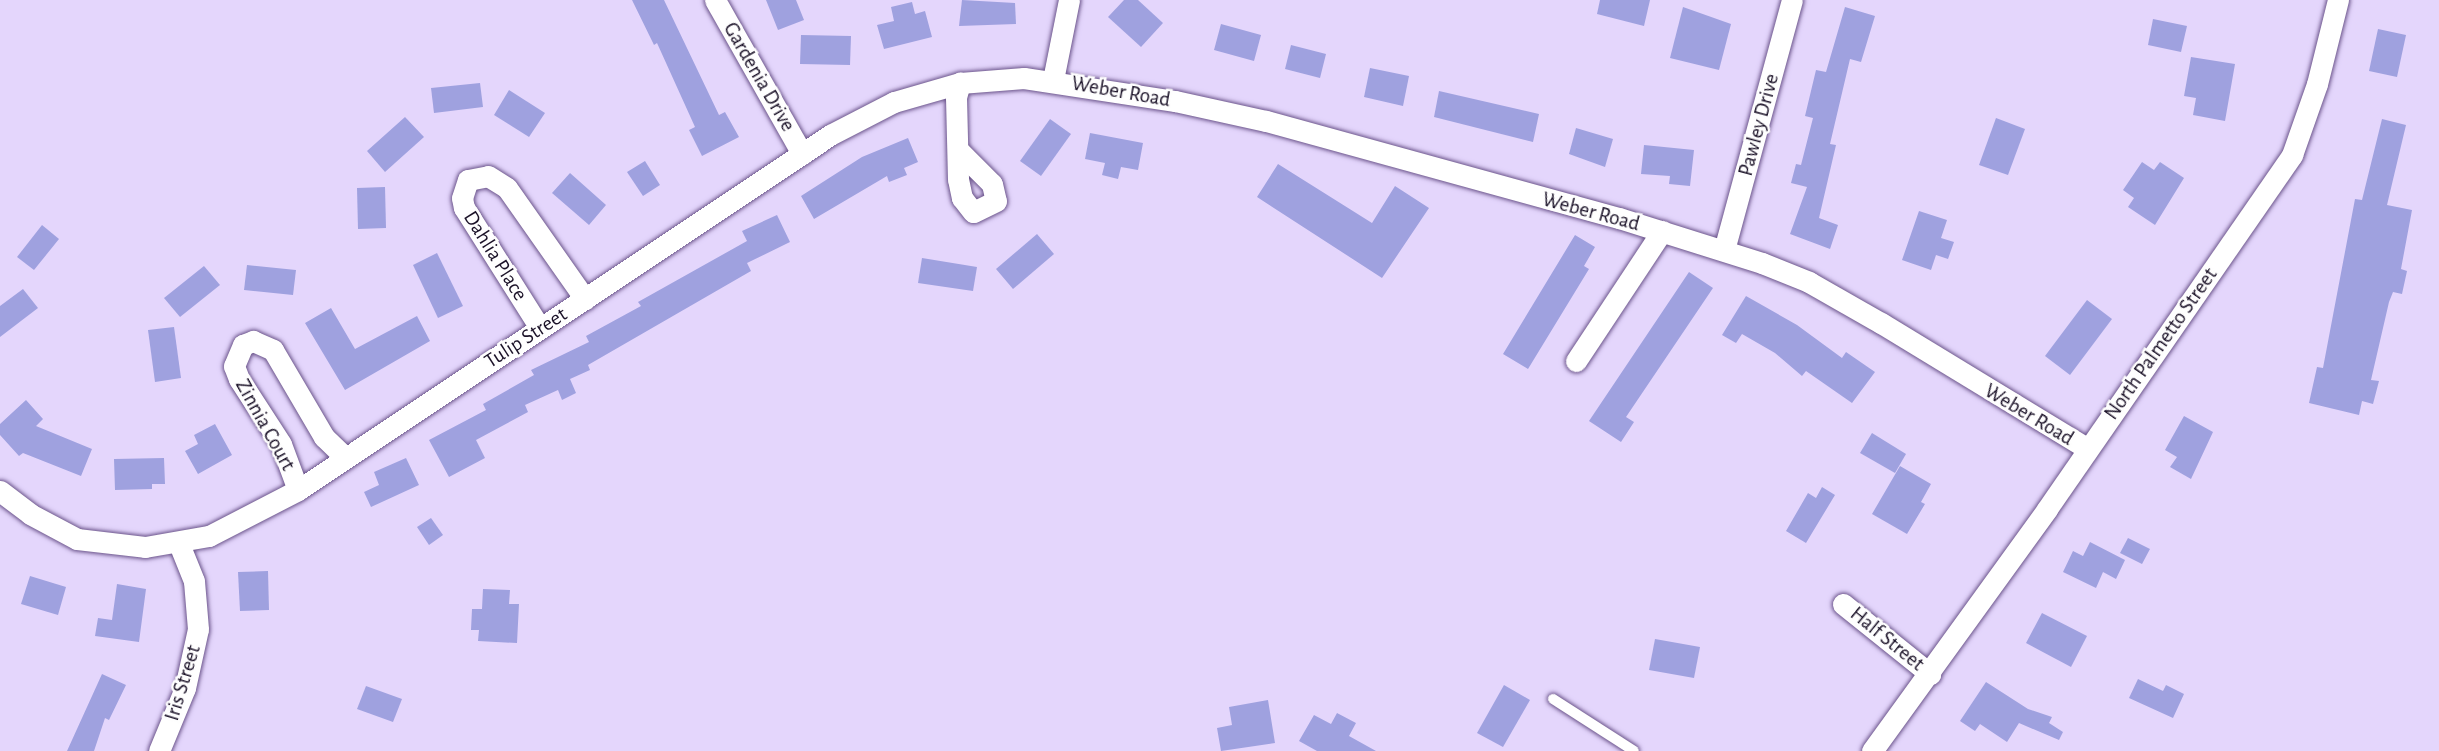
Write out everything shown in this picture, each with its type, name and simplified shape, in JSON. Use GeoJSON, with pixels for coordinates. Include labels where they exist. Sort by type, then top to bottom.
{"type":"FeatureCollection","features":[{"type":"Feature","properties":{"kind":"street","name":"Gardenia Drive"},"geometry":{"type":"LineString","coordinates":[[715,0],[802,154]]}},
{"type":"Feature","properties":{"kind":"street"},"geometry":{"type":"LineString","coordinates":[[1053,80],[1069,0]]}},
{"type":"Feature","properties":{"kind":"street","name":"Pawley Drive"},"geometry":{"type":"LineString","coordinates":[[1724,250],[1792,0]]}},
{"type":"Feature","properties":{"kind":"street","name":"North Palmetto Street"},"geometry":{"type":"LineString","coordinates":[[1872,751],[1930,674],[2292,155],[2317,84],[2338,0]]}},
{"type":"Feature","properties":{"kind":"street","name":"Tulip Street"},"geometry":{"type":"LineString","coordinates":[[0,491],[30,514],[77,539],[117,545],[179,544],[226,529],[298,490],[830,135],[894,102],[960,83],[1024,78],[1053,80]]}},
{"type":"Feature","properties":{"kind":"street","name":"Weber Road"},"geometry":{"type":"LineString","coordinates":[[1053,80],[1266,121],[1724,250],[1809,282],[2088,449]]}},
{"type":"Feature","properties":{"kind":"street"},"geometry":{"type":"LineString","coordinates":[[958,150],[956,97],[960,83]]}},
{"type":"Feature","properties":{"kind":"street","name":"Dahlia Place"},"geometry":{"type":"LineString","coordinates":[[540,328],[464,208],[462,198],[468,180],[488,177],[507,188],[585,299]]}},
{"type":"Feature","properties":{"kind":"street"},"geometry":{"type":"LineString","coordinates":[[1576,361],[1662,231]]}},
{"type":"Feature","properties":{"kind":"street","name":"Zinnia Court"},"geometry":{"type":"LineString","coordinates":[[298,490],[281,444],[238,379],[234,366],[243,345],[253,341],[273,350],[324,437],[345,457]]}},
{"type":"Feature","properties":{"kind":"street","name":"Iris Street"},"geometry":{"type":"LineString","coordinates":[[159,751],[185,688],[198,629],[194,581],[179,544]]}},
{"type":"Feature","properties":{"kind":"street","name":"Half Street"},"geometry":{"type":"LineString","coordinates":[[1843,604],[1930,674]]}},
{"type":"Feature","properties":{"kind":"lane"},"geometry":{"type":"LineString","coordinates":[[1553,699],[1634,751]]}},
{"type":"Feature","properties":{"kind":"building"},"geometry":{"type":"Polygon","coordinates":[[[632,0],[664,0],[719,115],[725,112],[739,137],[702,156],[689,130],[695,127],[657,43],[654,45],[632,0]]]}},
{"type":"Feature","properties":{"kind":"building"},"geometry":{"type":"Polygon","coordinates":[[[766,0],[796,0],[804,20],[778,30],[766,0]]]}},
{"type":"Feature","properties":{"kind":"building"},"geometry":{"type":"Polygon","coordinates":[[[962,0],[1015,3],[1016,24],[959,26],[962,0]]]}},
{"type":"Feature","properties":{"kind":"building"},"geometry":{"type":"Polygon","coordinates":[[[1124,0],[1138,0],[1163,23],[1141,47],[1108,17],[1124,0]]]}},
{"type":"Feature","properties":{"kind":"building"},"geometry":{"type":"Polygon","coordinates":[[[1600,0],[1650,0],[1644,26],[1597,14],[1600,0]]]}},
{"type":"Feature","properties":{"kind":"building"},"geometry":{"type":"Polygon","coordinates":[[[912,2],[915,14],[925,11],[932,37],[884,49],[877,25],[894,21],[891,7],[912,2]]]}},
{"type":"Feature","properties":{"kind":"building"},"geometry":{"type":"Polygon","coordinates":[[[1683,7],[1731,24],[1719,70],[1670,58],[1683,7]]]}},
{"type":"Feature","properties":{"kind":"building"},"geometry":{"type":"Polygon","coordinates":[[[1845,7],[1875,16],[1861,62],[1850,59],[1830,144],[1836,145],[1819,218],[1838,225],[1830,249],[1790,234],[1807,187],[1791,183],[1796,164],[1801,165],[1813,118],[1805,116],[1816,70],[1826,72],[1845,7]]]}},
{"type":"Feature","properties":{"kind":"building"},"geometry":{"type":"Polygon","coordinates":[[[2153,19],[2187,26],[2181,52],[2148,45],[2153,19]]]}},
{"type":"Feature","properties":{"kind":"building"},"geometry":{"type":"Polygon","coordinates":[[[1221,24],[1261,35],[1254,61],[1214,50],[1221,24]]]}},
{"type":"Feature","properties":{"kind":"building"},"geometry":{"type":"Polygon","coordinates":[[[2378,29],[2406,35],[2397,77],[2369,71],[2378,29]]]}},
{"type":"Feature","properties":{"kind":"building"},"geometry":{"type":"Polygon","coordinates":[[[801,35],[851,36],[850,65],[800,64],[801,35]]]}},
{"type":"Feature","properties":{"kind":"building"},"geometry":{"type":"Polygon","coordinates":[[[1291,45],[1326,54],[1320,78],[1285,69],[1291,45]]]}},
{"type":"Feature","properties":{"kind":"building"},"geometry":{"type":"Polygon","coordinates":[[[2191,57],[2235,64],[2225,121],[2193,115],[2196,98],[2184,96],[2191,57]]]}},
{"type":"Feature","properties":{"kind":"building"},"geometry":{"type":"Polygon","coordinates":[[[1370,68],[1409,76],[1403,106],[1364,97],[1370,68]]]}},
{"type":"Feature","properties":{"kind":"building"},"geometry":{"type":"Polygon","coordinates":[[[480,83],[483,107],[434,113],[431,88],[480,83]]]}},
{"type":"Feature","properties":{"kind":"building"},"geometry":{"type":"Polygon","coordinates":[[[509,90],[545,113],[529,137],[494,115],[509,90]]]}},
{"type":"Feature","properties":{"kind":"building"},"geometry":{"type":"Polygon","coordinates":[[[1439,91],[1539,114],[1533,142],[1434,117],[1439,91]]]}},
{"type":"Feature","properties":{"kind":"building"},"geometry":{"type":"Polygon","coordinates":[[[405,117],[424,137],[385,172],[367,151],[405,117]]]}},
{"type":"Feature","properties":{"kind":"building"},"geometry":{"type":"Polygon","coordinates":[[[1996,118],[2025,129],[2008,175],[1979,165],[1996,118]]]}},
{"type":"Feature","properties":{"kind":"building"},"geometry":{"type":"Polygon","coordinates":[[[1050,119],[1071,134],[1041,176],[1020,161],[1050,119]]]}},
{"type":"Feature","properties":{"kind":"building"},"geometry":{"type":"Polygon","coordinates":[[[2382,119],[2406,125],[2387,205],[2412,210],[2401,269],[2407,271],[2402,294],[2393,292],[2389,302],[2371,380],[2379,381],[2373,404],[2362,401],[2359,415],[2309,403],[2317,367],[2323,368],[2355,199],[2362,200],[2382,119]]]}},
{"type":"Feature","properties":{"kind":"building"},"geometry":{"type":"Polygon","coordinates":[[[1576,128],[1613,139],[1605,167],[1569,154],[1576,128]]]}},
{"type":"Feature","properties":{"kind":"building"},"geometry":{"type":"Polygon","coordinates":[[[1090,133],[1143,143],[1138,170],[1121,167],[1118,179],[1102,175],[1105,163],[1085,159],[1090,133]]]}},
{"type":"Feature","properties":{"kind":"building"},"geometry":{"type":"Polygon","coordinates":[[[908,138],[918,162],[904,168],[907,175],[889,182],[887,176],[814,219],[801,196],[862,157],[908,138]]]}},
{"type":"Feature","properties":{"kind":"building"},"geometry":{"type":"Polygon","coordinates":[[[1644,145],[1694,150],[1690,186],[1669,184],[1670,176],[1641,174],[1644,145]]]}},
{"type":"Feature","properties":{"kind":"building"},"geometry":{"type":"Polygon","coordinates":[[[645,161],[660,185],[643,196],[627,172],[645,161]]]}},
{"type":"Feature","properties":{"kind":"building"},"geometry":{"type":"Polygon","coordinates":[[[2142,162],[2154,170],[2160,162],[2184,178],[2155,225],[2128,207],[2134,198],[2123,190],[2142,162]]]}},
{"type":"Feature","properties":{"kind":"building"},"geometry":{"type":"Polygon","coordinates":[[[1278,164],[1372,223],[1395,186],[1429,208],[1382,278],[1257,197],[1278,164]]]}},
{"type":"Feature","properties":{"kind":"building"},"geometry":{"type":"Polygon","coordinates":[[[570,173],[606,205],[589,225],[552,193],[570,173]]]}},
{"type":"Feature","properties":{"kind":"building"},"geometry":{"type":"Polygon","coordinates":[[[385,187],[386,228],[358,229],[357,188],[385,187]]]}},
{"type":"Feature","properties":{"kind":"building"},"geometry":{"type":"Polygon","coordinates":[[[1919,211],[1947,220],[1941,238],[1954,242],[1948,259],[1936,255],[1931,270],[1902,260],[1919,211]]]}},
{"type":"Feature","properties":{"kind":"building"},"geometry":{"type":"Polygon","coordinates":[[[777,215],[790,242],[747,263],[751,271],[588,365],[590,370],[570,379],[576,393],[562,400],[558,390],[525,405],[528,412],[476,440],[485,458],[449,477],[429,440],[486,410],[483,404],[534,375],[531,370],[589,342],[586,336],[641,306],[638,302],[747,241],[742,231],[777,215]]]}},
{"type":"Feature","properties":{"kind":"building"},"geometry":{"type":"Polygon","coordinates":[[[42,225],[59,239],[34,270],[17,257],[42,225]]]}},
{"type":"Feature","properties":{"kind":"building"},"geometry":{"type":"Polygon","coordinates":[[[1037,234],[1054,254],[1013,289],[996,269],[1037,234]]]}},
{"type":"Feature","properties":{"kind":"building"},"geometry":{"type":"Polygon","coordinates":[[[1575,235],[1595,247],[1584,266],[1589,269],[1528,369],[1503,354],[1575,235]]]}},
{"type":"Feature","properties":{"kind":"building"},"geometry":{"type":"Polygon","coordinates":[[[437,253],[463,306],[438,318],[413,265],[437,253]]]}},
{"type":"Feature","properties":{"kind":"building"},"geometry":{"type":"Polygon","coordinates":[[[922,258],[977,267],[973,291],[918,283],[922,258]]]}},
{"type":"Feature","properties":{"kind":"building"},"geometry":{"type":"Polygon","coordinates":[[[247,265],[296,270],[293,295],[244,290],[247,265]]]}},
{"type":"Feature","properties":{"kind":"building"},"geometry":{"type":"Polygon","coordinates":[[[204,266],[220,285],[180,317],[164,298],[204,266]]]}},
{"type":"Feature","properties":{"kind":"building"},"geometry":{"type":"Polygon","coordinates":[[[1689,272],[1713,288],[1626,417],[1634,422],[1621,442],[1589,421],[1689,272]]]}},
{"type":"Feature","properties":{"kind":"building"},"geometry":{"type":"Polygon","coordinates":[[[23,289],[38,308],[0,337],[0,306],[23,289]]]}},
{"type":"Feature","properties":{"kind":"building"},"geometry":{"type":"Polygon","coordinates":[[[1746,296],[1797,325],[1842,358],[1846,352],[1875,372],[1852,403],[1806,371],[1802,376],[1775,353],[1742,334],[1736,343],[1722,335],[1746,296]]]}},
{"type":"Feature","properties":{"kind":"building"},"geometry":{"type":"Polygon","coordinates":[[[2087,300],[2112,319],[2070,375],[2045,356],[2087,300]]]}},
{"type":"Feature","properties":{"kind":"building"},"geometry":{"type":"Polygon","coordinates":[[[331,308],[355,349],[417,316],[430,341],[345,390],[305,323],[331,308]]]}},
{"type":"Feature","properties":{"kind":"building"},"geometry":{"type":"Polygon","coordinates":[[[174,327],[181,378],[155,382],[148,330],[174,327]]]}},
{"type":"Feature","properties":{"kind":"building"},"geometry":{"type":"Polygon","coordinates":[[[26,400],[43,419],[36,426],[92,449],[81,476],[23,453],[19,456],[0,435],[0,424],[26,400]]]}},
{"type":"Feature","properties":{"kind":"building"},"geometry":{"type":"Polygon","coordinates":[[[2184,416],[2213,432],[2191,479],[2170,467],[2177,457],[2165,450],[2184,416]]]}},
{"type":"Feature","properties":{"kind":"building"},"geometry":{"type":"Polygon","coordinates":[[[215,424],[232,455],[198,474],[185,451],[198,444],[194,435],[215,424]]]}},
{"type":"Feature","properties":{"kind":"building"},"geometry":{"type":"Polygon","coordinates":[[[1872,433],[1906,454],[1895,473],[1860,453],[1872,433]]]}},
{"type":"Feature","properties":{"kind":"building"},"geometry":{"type":"Polygon","coordinates":[[[164,458],[165,484],[152,484],[152,489],[115,490],[114,459],[164,458]]]}},
{"type":"Feature","properties":{"kind":"building"},"geometry":{"type":"Polygon","coordinates":[[[406,458],[419,485],[371,507],[364,492],[379,485],[374,472],[406,458]]]}},
{"type":"Feature","properties":{"kind":"building"},"geometry":{"type":"Polygon","coordinates":[[[1900,466],[1931,484],[1921,502],[1925,504],[1907,534],[1872,514],[1900,466]]]}},
{"type":"Feature","properties":{"kind":"building"},"geometry":{"type":"Polygon","coordinates":[[[1822,487],[1835,495],[1806,543],[1786,531],[1808,493],[1816,498],[1822,487]]]}},
{"type":"Feature","properties":{"kind":"building"},"geometry":{"type":"Polygon","coordinates":[[[431,518],[443,535],[429,545],[417,527],[431,518]]]}},
{"type":"Feature","properties":{"kind":"building"},"geometry":{"type":"Polygon","coordinates":[[[2128,538],[2150,549],[2142,564],[2120,553],[2128,538]]]}},
{"type":"Feature","properties":{"kind":"building"},"geometry":{"type":"Polygon","coordinates":[[[2090,542],[2125,560],[2116,579],[2103,572],[2096,588],[2063,572],[2073,551],[2083,556],[2090,542]]]}},
{"type":"Feature","properties":{"kind":"building"},"geometry":{"type":"Polygon","coordinates":[[[268,571],[269,610],[240,611],[238,572],[268,571]]]}},
{"type":"Feature","properties":{"kind":"building"},"geometry":{"type":"Polygon","coordinates":[[[30,576],[66,587],[58,615],[21,604],[30,576]]]}},
{"type":"Feature","properties":{"kind":"building"},"geometry":{"type":"Polygon","coordinates":[[[117,584],[146,589],[139,642],[95,636],[98,618],[112,620],[117,584]]]}},
{"type":"Feature","properties":{"kind":"building"},"geometry":{"type":"Polygon","coordinates":[[[483,589],[510,590],[509,604],[519,604],[517,643],[478,641],[479,630],[471,630],[472,609],[482,609],[483,589]]]}},
{"type":"Feature","properties":{"kind":"building"},"geometry":{"type":"Polygon","coordinates":[[[2042,613],[2087,636],[2071,667],[2026,643],[2042,613]]]}},
{"type":"Feature","properties":{"kind":"building"},"geometry":{"type":"Polygon","coordinates":[[[1655,639],[1700,647],[1694,678],[1649,670],[1655,639]]]}},
{"type":"Feature","properties":{"kind":"building"},"geometry":{"type":"Polygon","coordinates":[[[102,674],[126,685],[109,720],[105,718],[94,751],[67,751],[102,674]]]}},
{"type":"Feature","properties":{"kind":"building"},"geometry":{"type":"Polygon","coordinates":[[[2138,679],[2163,691],[2166,685],[2184,694],[2173,718],[2129,698],[2138,679]]]}},
{"type":"Feature","properties":{"kind":"building"},"geometry":{"type":"Polygon","coordinates":[[[1986,682],[2028,709],[2052,717],[2049,723],[2063,732],[2059,740],[2019,723],[2007,742],[1980,724],[1975,731],[1960,721],[1986,682]]]}},
{"type":"Feature","properties":{"kind":"building"},"geometry":{"type":"Polygon","coordinates":[[[1504,685],[1530,700],[1503,747],[1477,733],[1504,685]]]}},
{"type":"Feature","properties":{"kind":"building"},"geometry":{"type":"Polygon","coordinates":[[[366,686],[402,699],[393,722],[357,709],[366,686]]]}},
{"type":"Feature","properties":{"kind":"building"},"geometry":{"type":"Polygon","coordinates":[[[1268,700],[1275,743],[1221,751],[1217,728],[1232,725],[1229,707],[1268,700]]]}},
{"type":"Feature","properties":{"kind":"building"},"geometry":{"type":"Polygon","coordinates":[[[1337,713],[1356,723],[1349,736],[1376,751],[1317,751],[1299,741],[1314,715],[1331,724],[1337,713]]]}}]}
